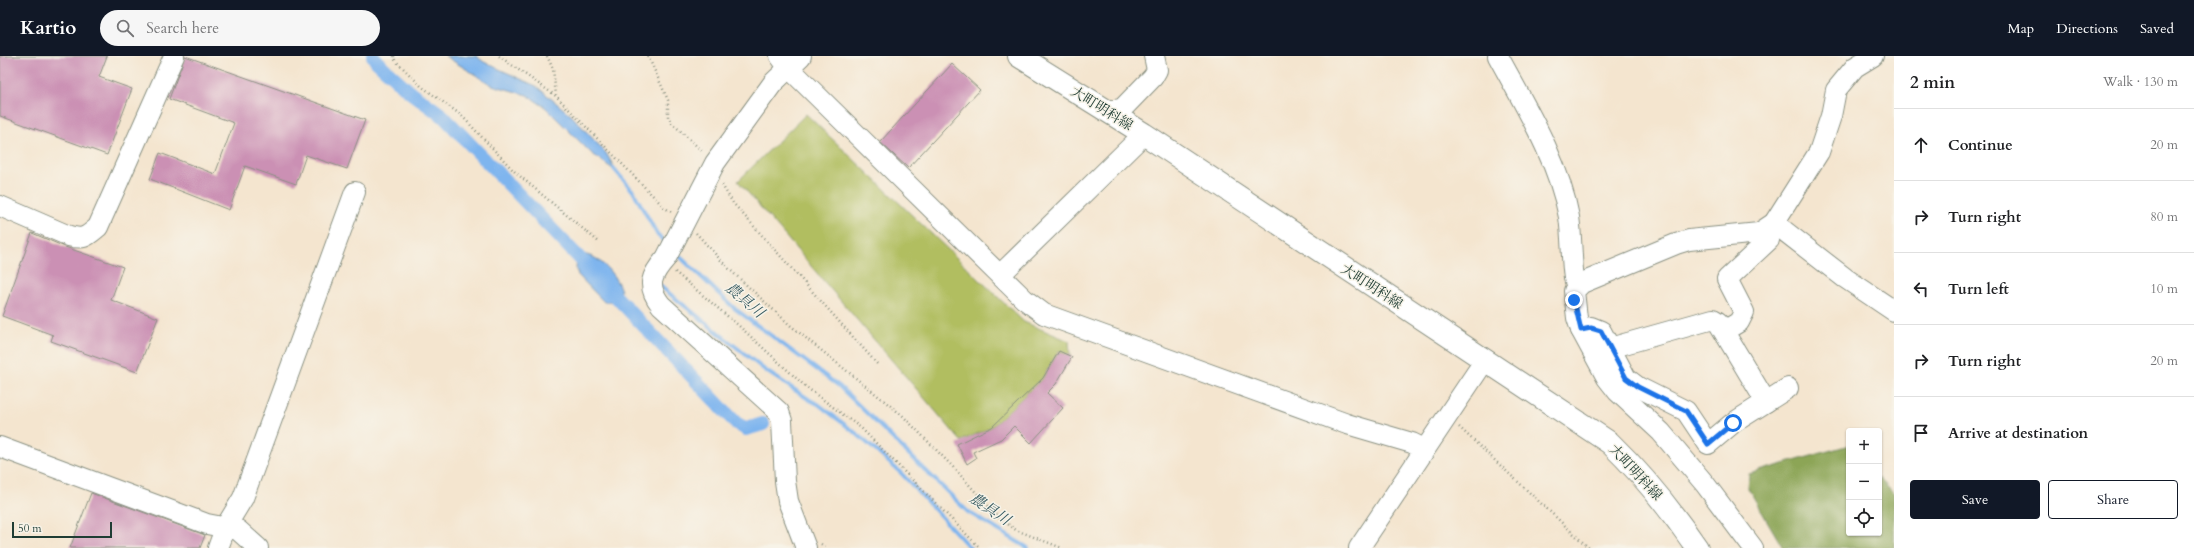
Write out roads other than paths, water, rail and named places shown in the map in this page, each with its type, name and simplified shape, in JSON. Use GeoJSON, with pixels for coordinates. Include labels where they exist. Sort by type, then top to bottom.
{"type":"FeatureCollection","features":[{"type":"Feature","properties":{"kind":"main road","name":"大町明科線"},"geometry":{"type":"LineString","coordinates":[[1020,56],[1144,134],[1610,443],[1639,471],[1674,514],[1696,548]]}},
{"type":"Feature","properties":{"kind":"street"},"geometry":{"type":"LineString","coordinates":[[0,206],[69,236],[81,239],[88,236],[98,227],[174,56]]}},
{"type":"Feature","properties":{"kind":"street"},"geometry":{"type":"LineString","coordinates":[[1107,111],[1122,109],[1153,77],[1157,70],[1154,56]]}},
{"type":"Feature","properties":{"kind":"street"},"geometry":{"type":"LineString","coordinates":[[1498,56],[1545,144],[1556,170],[1569,218],[1574,278],[1577,287]]}},
{"type":"Feature","properties":{"kind":"street"},"geometry":{"type":"LineString","coordinates":[[1724,331],[1739,322],[1744,312],[1727,279],[1768,240],[1768,227],[1819,152],[1831,116],[1836,90],[1855,67],[1873,56]]}},
{"type":"Feature","properties":{"kind":"street"},"geometry":{"type":"LineString","coordinates":[[806,548],[788,502],[785,481],[782,421],[779,412],[661,305],[653,294],[652,280],[684,224],[715,163],[790,60],[1032,306],[1054,319],[1347,424],[1412,443],[1424,449]]}},
{"type":"Feature","properties":{"kind":"street"},"geometry":{"type":"LineString","coordinates":[[1000,275],[1144,134]]}},
{"type":"Feature","properties":{"kind":"street"},"geometry":{"type":"LineString","coordinates":[[218,548],[226,526],[243,498],[355,192]]}},
{"type":"Feature","properties":{"kind":"street"},"geometry":{"type":"LineString","coordinates":[[1752,548],[1705,484],[1661,432],[1618,392],[1607,378],[1581,330],[1574,300],[1574,291],[1582,283],[1676,244],[1689,240],[1768,227],[1894,311]]}},
{"type":"Feature","properties":{"kind":"street"},"geometry":{"type":"LineString","coordinates":[[1610,348],[1713,319],[1718,322],[1724,331],[1766,402]]}},
{"type":"Feature","properties":{"kind":"street"},"geometry":{"type":"LineString","coordinates":[[1581,330],[1591,328],[1601,331],[1626,378],[1638,387],[1686,411],[1708,444],[1733,423],[1788,388]]}},
{"type":"Feature","properties":{"kind":"street"},"geometry":{"type":"LineString","coordinates":[[1359,548],[1485,360]]}},
{"type":"Feature","properties":{"kind":"street"},"geometry":{"type":"LineString","coordinates":[[0,447],[207,524],[226,526],[238,530],[258,548]]}},
{"type":"Feature","properties":{"kind":"water"},"geometry":{"type":"Polygon","coordinates":[[[445,56],[476,56],[484,62],[536,86],[572,116],[606,153],[617,172],[591,153],[545,107],[527,95],[492,85],[445,56]]]}},
{"type":"Feature","properties":{"kind":"water"},"geometry":{"type":"Polygon","coordinates":[[[577,255],[587,255],[595,258],[613,275],[621,291],[609,302],[604,302],[578,275],[576,270],[577,255]]]}},
{"type":"Feature","properties":{"kind":"waterway"},"geometry":{"type":"LineString","coordinates":[[373,56],[376,61],[410,92],[443,116],[589,268]]}},
{"type":"Feature","properties":{"kind":"waterway","name":"農具川"},"geometry":{"type":"LineString","coordinates":[[614,169],[633,191],[657,234],[667,244]]}},
{"type":"Feature","properties":{"kind":"waterway","name":"農具川"},"geometry":{"type":"LineString","coordinates":[[675,252],[734,308],[839,386],[968,512],[1028,548]]}},
{"type":"Feature","properties":{"kind":"waterway"},"geometry":{"type":"LineString","coordinates":[[603,283],[736,423],[746,429],[763,424]]}},
{"type":"Feature","properties":{"kind":"waterway"},"geometry":{"type":"LineString","coordinates":[[660,286],[766,371],[818,404],[857,434],[901,473],[970,548]]}}]}
